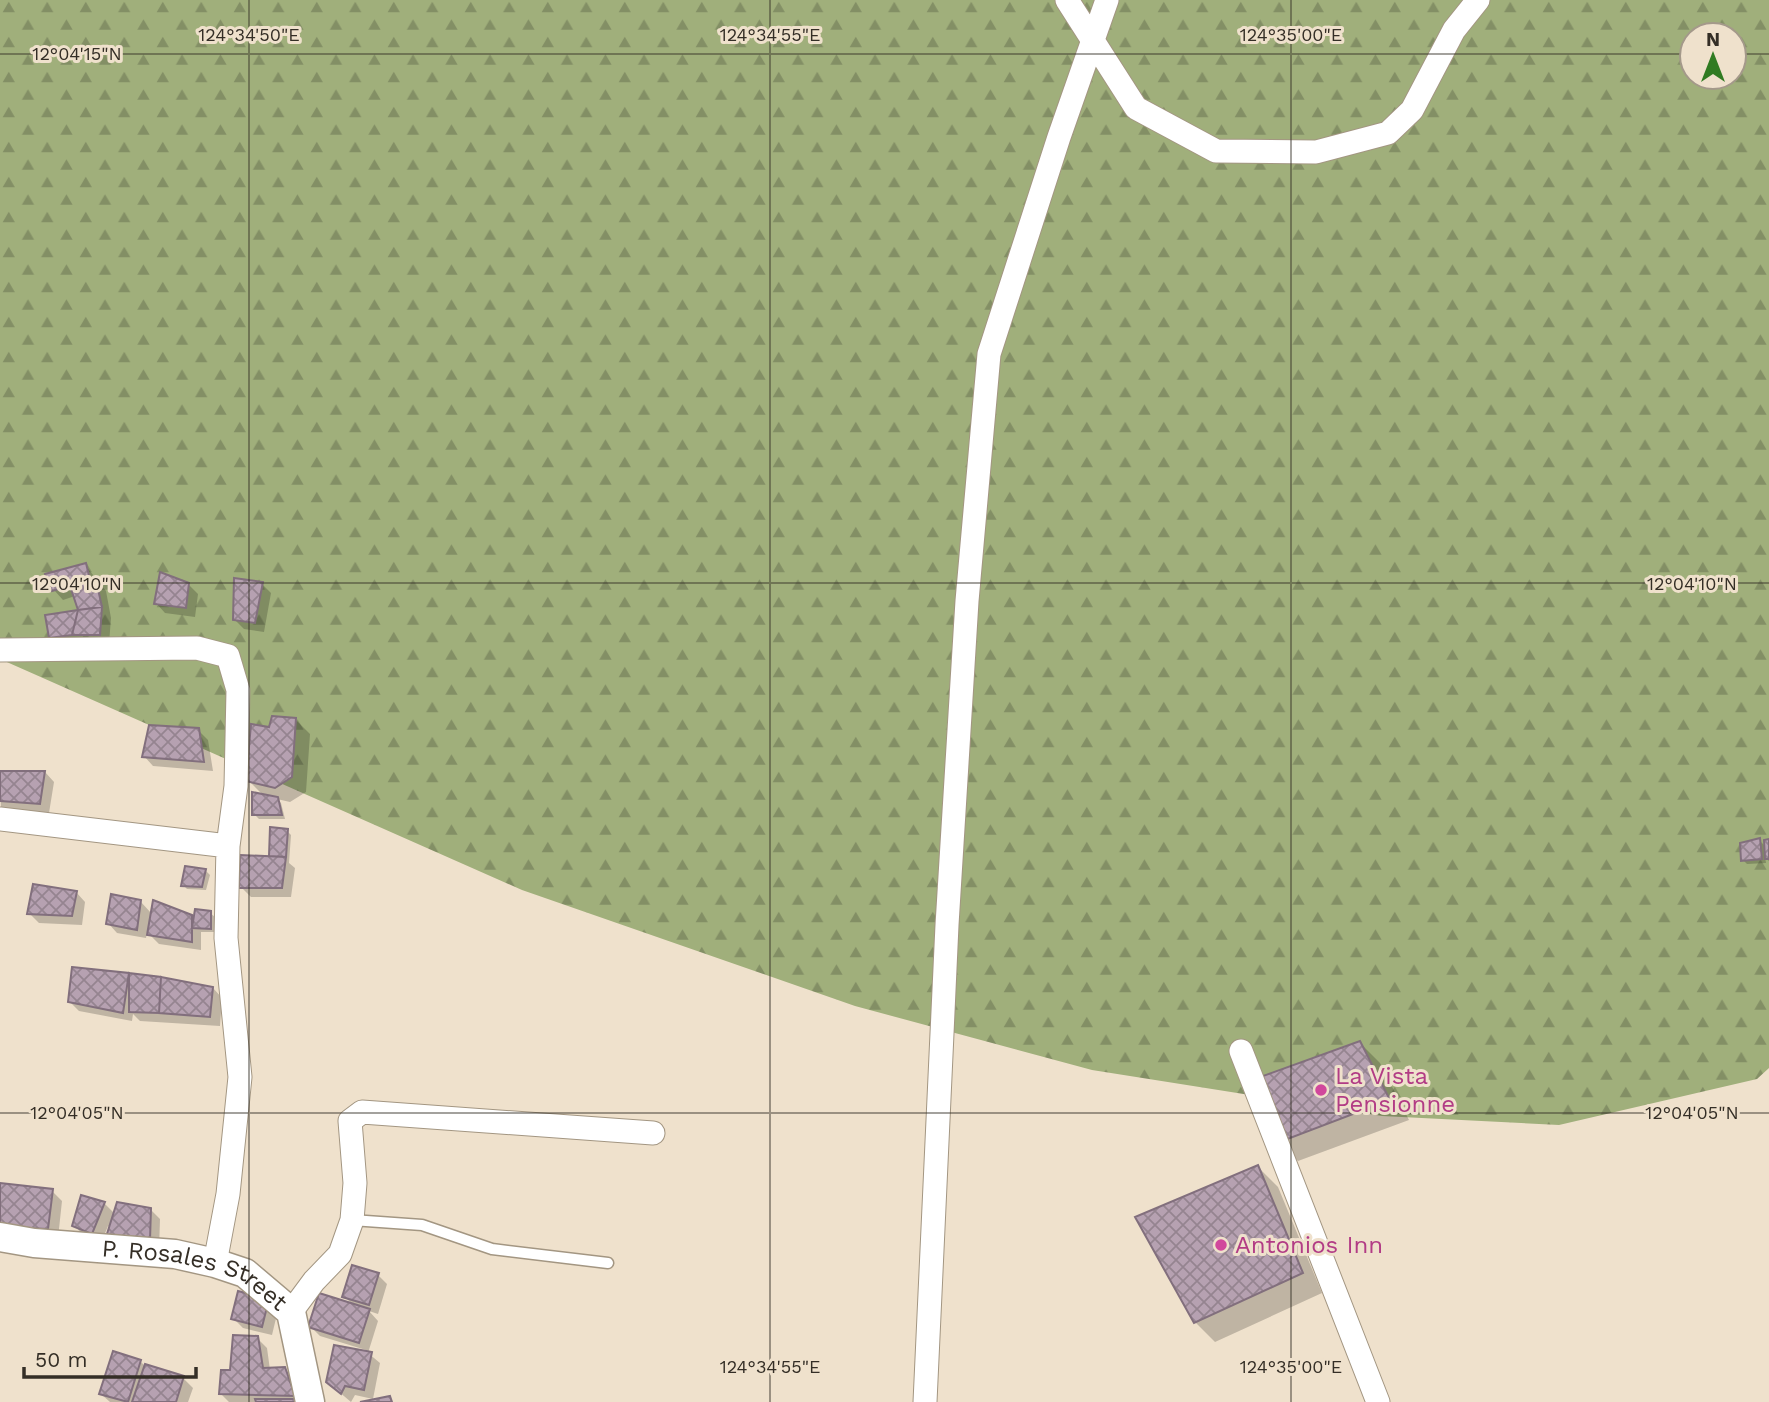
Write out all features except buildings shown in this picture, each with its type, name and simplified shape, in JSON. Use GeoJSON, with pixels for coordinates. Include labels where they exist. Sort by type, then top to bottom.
{"type":"FeatureCollection","features":[{"type":"Feature","properties":{"kind":"street"},"geometry":{"type":"LineString","coordinates":[[1067,0],[1136,108],[1216,151],[1316,152],[1388,133],[1412,110],[1454,30],[1478,0]]}},
{"type":"Feature","properties":{"kind":"street"},"geometry":{"type":"LineString","coordinates":[[925,1402],[948,911],[967,601],[989,354],[1107,0]]}},
{"type":"Feature","properties":{"kind":"street"},"geometry":{"type":"LineString","coordinates":[[0,650],[197,648],[228,656],[238,690],[236,786],[228,846],[226,938],[240,1077],[230,1182],[215,1263]]}},
{"type":"Feature","properties":{"kind":"street"},"geometry":{"type":"LineString","coordinates":[[0,819],[228,846]]}},
{"type":"Feature","properties":{"kind":"street"},"geometry":{"type":"LineString","coordinates":[[1241,1052],[1378,1402]]}},
{"type":"Feature","properties":{"kind":"street"},"geometry":{"type":"LineString","coordinates":[[291,1312],[314,1281],[340,1254],[352,1220],[355,1183],[350,1121],[362,1112],[653,1133]]}},
{"type":"Feature","properties":{"kind":"street","name":"P. Rosales Street"},"geometry":{"type":"LineString","coordinates":[[0,1237],[34,1243],[175,1254],[245,1273],[291,1312],[310,1402]]}},
{"type":"Feature","properties":{"kind":"lane"},"geometry":{"type":"LineString","coordinates":[[352,1220],[422,1225],[492,1249],[608,1263]]}},
{"type":"Feature","properties":{"kind":"green space"},"geometry":{"type":"Polygon","coordinates":[[[0,0],[1769,0],[1769,1068],[1757,1079],[1559,1125],[1382,1116],[1092,1070],[855,1006],[522,890],[0,659],[0,0]]]}},
{"type":"Feature","properties":{"kind":"place","name":"La Vista Pensionne"},"geometry":{"type":"Point","coordinates":[1321,1090]}},
{"type":"Feature","properties":{"kind":"place","name":"Antonios Inn"},"geometry":{"type":"Point","coordinates":[1221,1245]}}]}
